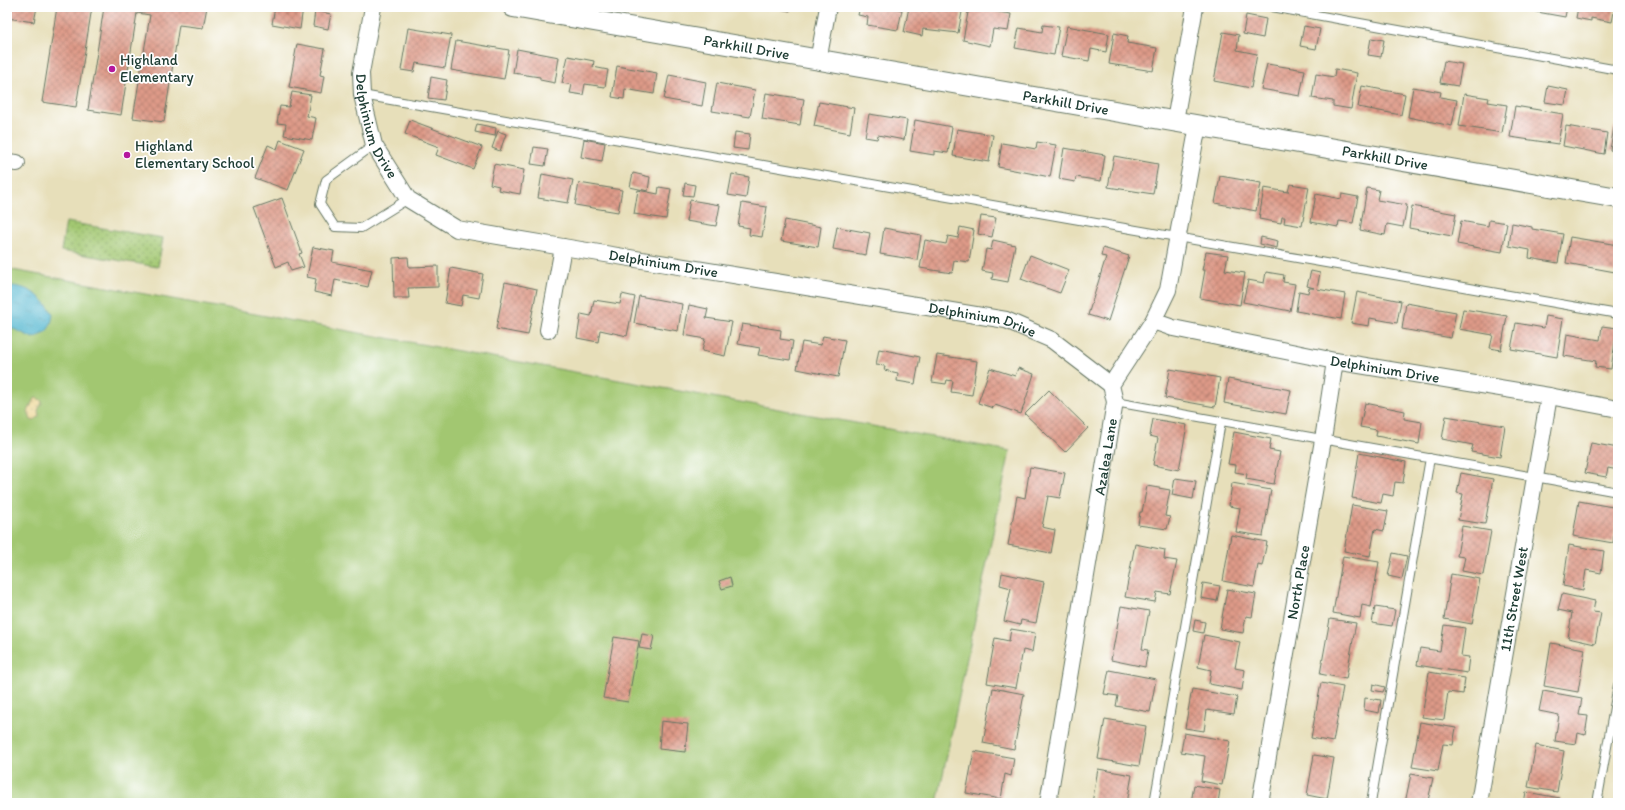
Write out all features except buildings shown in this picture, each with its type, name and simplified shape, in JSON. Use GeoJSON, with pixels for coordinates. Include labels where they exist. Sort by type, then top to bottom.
{"type":"FeatureCollection","features":[{"type":"Feature","properties":{"kind":"street","name":"Delphinium Drive"},"geometry":{"type":"LineString","coordinates":[[373,7],[361,74],[362,95],[374,145],[408,199],[457,228],[563,248],[1006,320],[1052,340],[1111,385]]}},
{"type":"Feature","properties":{"kind":"street","name":"Parkhill Drive"},"geometry":{"type":"LineString","coordinates":[[513,7],[818,61],[1618,198]]}},
{"type":"Feature","properties":{"kind":"street"},"geometry":{"type":"LineString","coordinates":[[818,61],[828,7]]}},
{"type":"Feature","properties":{"kind":"street"},"geometry":{"type":"LineString","coordinates":[[1175,121],[1195,7]]}},
{"type":"Feature","properties":{"kind":"street"},"geometry":{"type":"LineString","coordinates":[[1111,385],[1153,321],[1168,290],[1198,125]]}},
{"type":"Feature","properties":{"kind":"street"},"geometry":{"type":"LineString","coordinates":[[548,330],[563,248]]}},
{"type":"Feature","properties":{"kind":"street","name":"Delphinium Drive"},"geometry":{"type":"LineString","coordinates":[[1153,321],[1173,328],[1335,361],[1549,396],[1618,409]]}},
{"type":"Feature","properties":{"kind":"street","name":"North Place"},"geometry":{"type":"LineString","coordinates":[[1260,803],[1323,440],[1335,361]]}},
{"type":"Feature","properties":{"kind":"street","name":"Azalea Lane"},"geometry":{"type":"LineString","coordinates":[[1048,803],[1115,402],[1111,385]]}},
{"type":"Feature","properties":{"kind":"street","name":"11th Street West"},"geometry":{"type":"LineString","coordinates":[[1479,803],[1549,396]]}},
{"type":"Feature","properties":{"kind":"lane"},"geometry":{"type":"LineString","coordinates":[[1272,7],[1618,70]]}},
{"type":"Feature","properties":{"kind":"lane"},"geometry":{"type":"LineString","coordinates":[[362,95],[1618,314]]}},
{"type":"Feature","properties":{"kind":"lane"},"geometry":{"type":"LineString","coordinates":[[374,145],[326,180],[320,204],[335,227],[361,228],[408,199]]}},
{"type":"Feature","properties":{"kind":"lane"},"geometry":{"type":"LineString","coordinates":[[1115,402],[1618,492]]}},
{"type":"Feature","properties":{"kind":"lane"},"geometry":{"type":"LineString","coordinates":[[1154,803],[1221,422]]}},
{"type":"Feature","properties":{"kind":"lane"},"geometry":{"type":"LineString","coordinates":[[1371,803],[1430,458]]}},
{"type":"Feature","properties":{"kind":"lane"},"geometry":{"type":"LineString","coordinates":[[1597,803],[1618,685]]}},
{"type":"Feature","properties":{"kind":"green space"},"geometry":{"type":"Polygon","coordinates":[[[66,222],[163,238],[158,267],[61,251],[66,222]]]}},
{"type":"Feature","properties":{"kind":"green space"},"geometry":{"type":"Polygon","coordinates":[[[7,269],[1010,451],[937,803],[7,803],[7,269]]]}},
{"type":"Feature","properties":{"kind":"sand"},"geometry":{"type":"Polygon","coordinates":[[[36,398],[41,400],[42,403],[38,410],[39,416],[34,421],[31,420],[28,412],[33,400],[36,398]]]}},
{"type":"Feature","properties":{"kind":"water"},"geometry":{"type":"Polygon","coordinates":[[[7,286],[15,286],[28,290],[40,297],[45,302],[53,314],[48,330],[33,338],[7,326],[7,286]]]}},
{"type":"Feature","properties":{"kind":"place","name":"Highland Elementary"},"geometry":{"type":"Point","coordinates":[112,69]}},
{"type":"Feature","properties":{"kind":"place","name":"Highland Elementary School"},"geometry":{"type":"Point","coordinates":[127,155]}}]}
